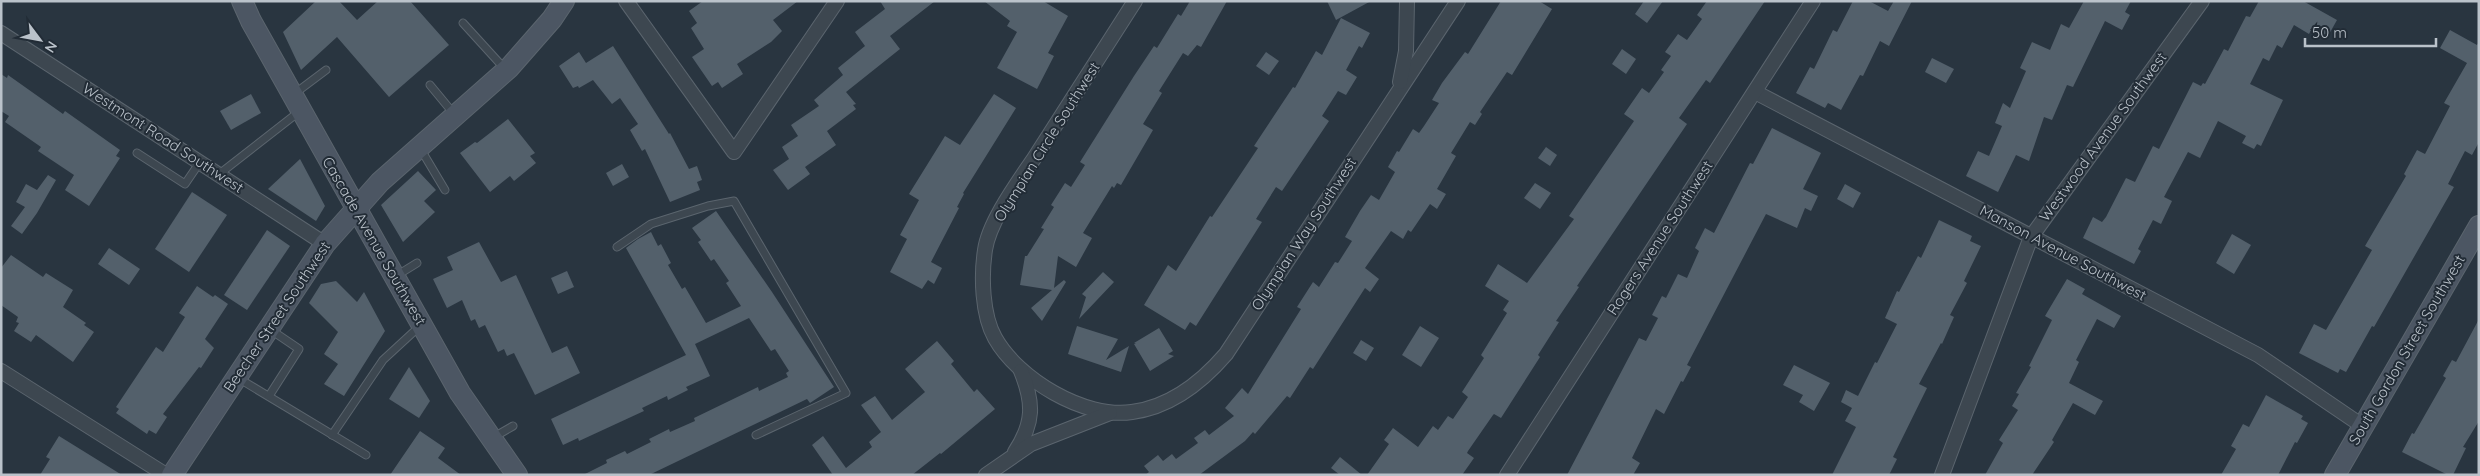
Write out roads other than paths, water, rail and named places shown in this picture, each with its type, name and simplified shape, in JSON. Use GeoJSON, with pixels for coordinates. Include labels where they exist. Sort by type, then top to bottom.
{"type":"FeatureCollection","features":[{"type":"Feature","properties":{"kind":"street","name":"Cascade Avenue Southwest"},"geometry":{"type":"LineString","coordinates":[[242,1],[356,211],[460,393],[517,475]]}},
{"type":"Feature","properties":{"kind":"street","name":"Beecher Street Southwest"},"geometry":{"type":"LineString","coordinates":[[172,475],[325,244],[380,182],[506,70],[552,19],[564,1]]}},
{"type":"Feature","properties":{"kind":"street"},"geometry":{"type":"LineString","coordinates":[[626,1],[734,152],[837,1]]}},
{"type":"Feature","properties":{"kind":"street","name":"Olympian Circle Southwest"},"geometry":{"type":"LineString","coordinates":[[1072,401],[1043,386],[1020,370],[994,338],[982,293],[985,248],[1001,209],[1135,1]]}},
{"type":"Feature","properties":{"kind":"street"},"geometry":{"type":"LineString","coordinates":[[1400,87],[1406,51],[1407,1]]}},
{"type":"Feature","properties":{"kind":"street","name":"Olympian Way Southwest"},"geometry":{"type":"LineString","coordinates":[[986,475],[1015,453],[1051,434],[1110,413],[1131,412],[1172,400],[1204,379],[1226,354],[1458,1]]}},
{"type":"Feature","properties":{"kind":"street","name":"Rogers Avenue Southwest"},"geometry":{"type":"LineString","coordinates":[[1508,475],[1813,1]]}},
{"type":"Feature","properties":{"kind":"street","name":"Westwood Avenue Southwest"},"geometry":{"type":"LineString","coordinates":[[1942,475],[2031,236],[2202,1]]}},
{"type":"Feature","properties":{"kind":"street","name":"Westmont Road Southwest"},"geometry":{"type":"LineString","coordinates":[[1,33],[325,244]]}},
{"type":"Feature","properties":{"kind":"street","name":"Manson Avenue Southwest"},"geometry":{"type":"LineString","coordinates":[[1755,92],[2258,355],[2364,427]]}},
{"type":"Feature","properties":{"kind":"street","name":"South Gordon Street Southwest"},"geometry":{"type":"LineString","coordinates":[[2335,475],[2479,226]]}},
{"type":"Feature","properties":{"kind":"street","name":"Olympian Way Southwest"},"geometry":{"type":"LineString","coordinates":[[1015,453],[1026,432],[1031,404],[1028,389],[1020,370]]}},
{"type":"Feature","properties":{"kind":"street"},"geometry":{"type":"LineString","coordinates":[[1,371],[166,475]]}},
{"type":"Feature","properties":{"kind":"street","name":"Olympian Way Southwest"},"geometry":{"type":"LineString","coordinates":[[1072,401],[1110,413]]}},
{"type":"Feature","properties":{"kind":"lane"},"geometry":{"type":"LineString","coordinates":[[463,24],[506,70]]}},
{"type":"Feature","properties":{"kind":"lane"},"geometry":{"type":"LineString","coordinates":[[218,174],[296,103],[326,70]]}},
{"type":"Feature","properties":{"kind":"lane"},"geometry":{"type":"LineString","coordinates":[[430,85],[455,116]]}},
{"type":"Feature","properties":{"kind":"lane"},"geometry":{"type":"LineString","coordinates":[[420,148],[445,190]]}},
{"type":"Feature","properties":{"kind":"lane"},"geometry":{"type":"LineString","coordinates":[[137,153],[185,184],[200,162]]}},
{"type":"Feature","properties":{"kind":"lane"},"geometry":{"type":"LineString","coordinates":[[618,247],[651,224],[708,206],[734,201],[846,393],[756,434]]}},
{"type":"Feature","properties":{"kind":"lane"},"geometry":{"type":"LineString","coordinates":[[394,277],[417,263]]}},
{"type":"Feature","properties":{"kind":"lane"},"geometry":{"type":"LineString","coordinates":[[332,435],[383,360],[421,324]]}},
{"type":"Feature","properties":{"kind":"lane"},"geometry":{"type":"LineString","coordinates":[[269,329],[299,349],[269,396]]}},
{"type":"Feature","properties":{"kind":"lane"},"geometry":{"type":"LineString","coordinates":[[237,377],[366,455]]}},
{"type":"Feature","properties":{"kind":"lane"},"geometry":{"type":"LineString","coordinates":[[492,439],[513,426]]}}]}
